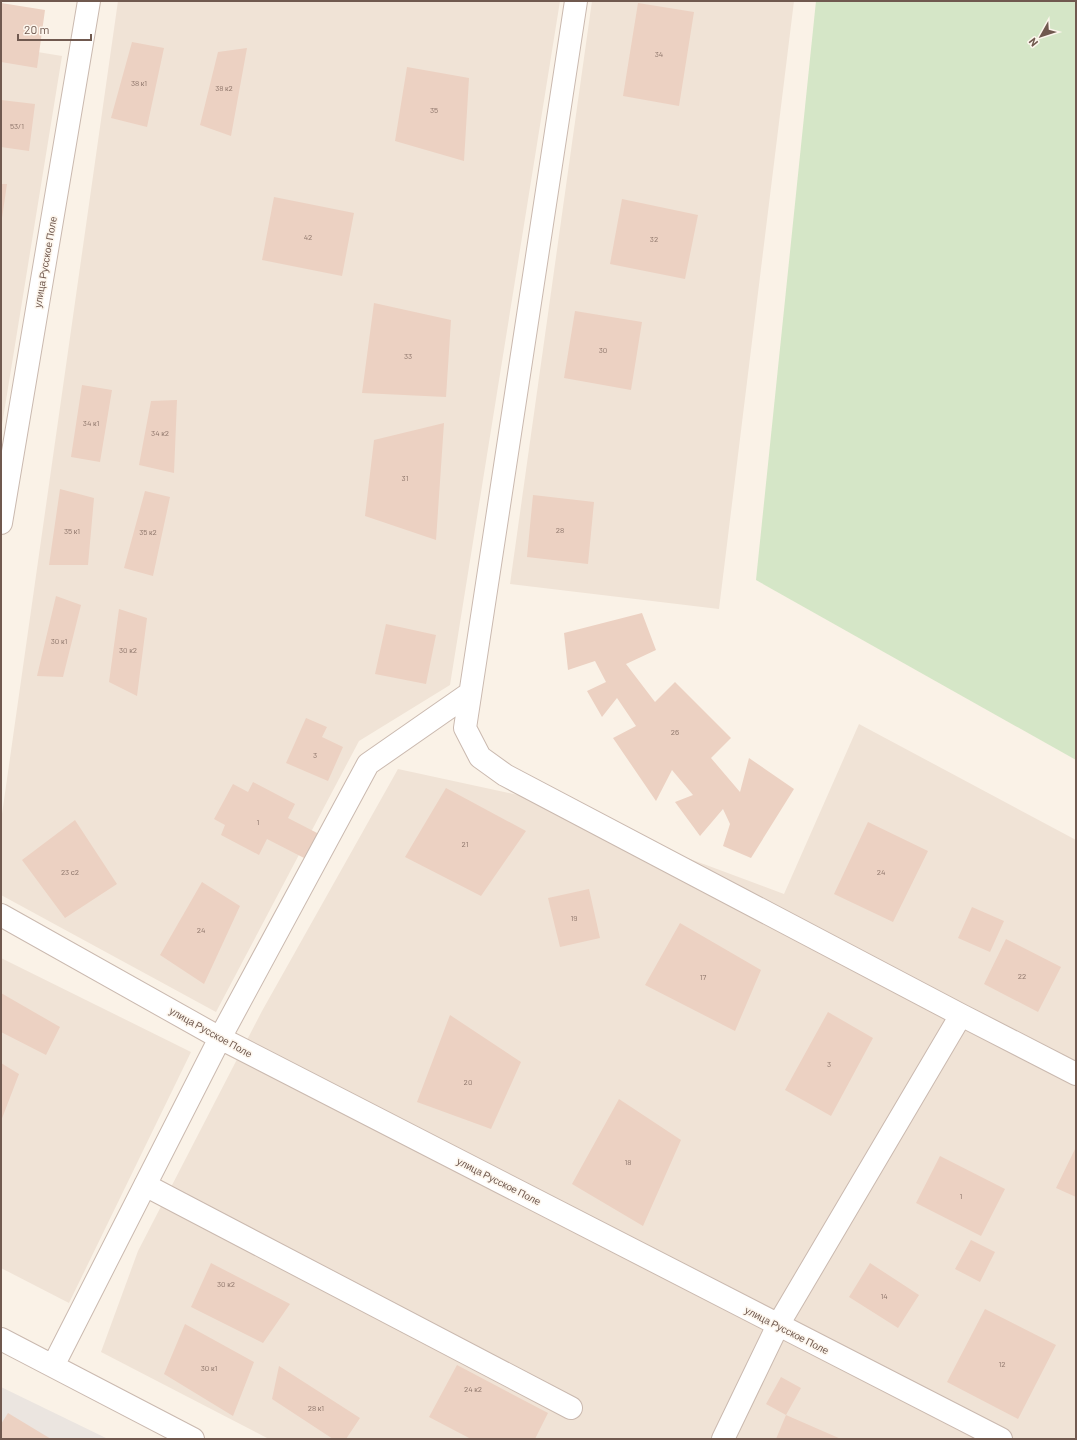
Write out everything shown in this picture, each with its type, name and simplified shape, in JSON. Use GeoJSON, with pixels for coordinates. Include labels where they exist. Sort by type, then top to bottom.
{"type":"FeatureCollection","features":[{"type":"Feature","properties":{"kind":"street","name":"улица Русское Поле"},"geometry":{"type":"LineString","coordinates":[[1,523],[89,1]]}},
{"type":"Feature","properties":{"kind":"street"},"geometry":{"type":"LineString","coordinates":[[576,1],[465,728],[480,757],[505,775],[1076,1074]]}},
{"type":"Feature","properties":{"kind":"street"},"geometry":{"type":"LineString","coordinates":[[53,1366],[220,1038],[368,764],[470,694]]}},
{"type":"Feature","properties":{"kind":"street","name":"улица Русское Поле"},"geometry":{"type":"LineString","coordinates":[[1,914],[220,1038],[1001,1439]]}},
{"type":"Feature","properties":{"kind":"street"},"geometry":{"type":"LineString","coordinates":[[723,1439],[778,1325],[961,1015]]}},
{"type":"Feature","properties":{"kind":"street"},"geometry":{"type":"LineString","coordinates":[[145,1185],[571,1408]]}},
{"type":"Feature","properties":{"kind":"street"},"geometry":{"type":"LineString","coordinates":[[1,1340],[193,1439]]}},
{"type":"Feature","properties":{"kind":"shaded area"},"geometry":{"type":"Polygon","coordinates":[[[118,1],[560,1],[450,685],[359,741],[216,1012],[1,895],[1,821],[118,1]]]}},
{"type":"Feature","properties":{"kind":"shaded area"},"geometry":{"type":"Polygon","coordinates":[[[592,1],[794,1],[719,609],[510,584],[592,1]]]}},
{"type":"Feature","properties":{"kind":"shaded area"},"geometry":{"type":"Polygon","coordinates":[[[1,46],[62,56],[1,431],[1,46]]]}},
{"type":"Feature","properties":{"kind":"shaded area"},"geometry":{"type":"Polygon","coordinates":[[[859,724],[1076,840],[1076,1439],[269,1439],[101,1352],[138,1251],[262,1011],[398,769],[518,795],[784,894],[859,724]]]}},
{"type":"Feature","properties":{"kind":"shaded area"},"geometry":{"type":"Polygon","coordinates":[[[1,958],[191,1052],[69,1303],[1,1268],[1,958]]]}},
{"type":"Feature","properties":{"kind":"shaded area"},"geometry":{"type":"Polygon","coordinates":[[[1,1387],[108,1439],[1,1439],[1,1387]]]}},
{"type":"Feature","properties":{"kind":"green space"},"geometry":{"type":"Polygon","coordinates":[[[816,1],[1076,1],[1076,760],[756,580],[816,1]]]}},
{"type":"Feature","properties":{"kind":"building"},"geometry":{"type":"Polygon","coordinates":[[[1,3],[45,10],[37,68],[1,62],[1,3]]]}},
{"type":"Feature","properties":{"kind":"building"},"geometry":{"type":"Polygon","coordinates":[[[638,3],[694,12],[679,106],[623,96],[638,3]]]}},
{"type":"Feature","properties":{"kind":"building"},"geometry":{"type":"Polygon","coordinates":[[[132,42],[164,48],[147,127],[111,118],[132,42]]]}},
{"type":"Feature","properties":{"kind":"building"},"geometry":{"type":"Polygon","coordinates":[[[247,48],[231,136],[200,125],[218,52],[247,48]]]}},
{"type":"Feature","properties":{"kind":"building"},"geometry":{"type":"Polygon","coordinates":[[[407,67],[469,78],[464,161],[395,141],[407,67]]]}},
{"type":"Feature","properties":{"kind":"building"},"geometry":{"type":"Polygon","coordinates":[[[1,100],[35,104],[29,151],[1,147],[1,100]]]}},
{"type":"Feature","properties":{"kind":"building"},"geometry":{"type":"Polygon","coordinates":[[[1,184],[7,184],[2,218],[1,218],[1,184]]]}},
{"type":"Feature","properties":{"kind":"building"},"geometry":{"type":"Polygon","coordinates":[[[274,197],[354,213],[342,276],[262,260],[274,197]]]}},
{"type":"Feature","properties":{"kind":"building"},"geometry":{"type":"Polygon","coordinates":[[[622,199],[698,215],[685,279],[610,264],[622,199]]]}},
{"type":"Feature","properties":{"kind":"building"},"geometry":{"type":"Polygon","coordinates":[[[374,303],[451,320],[446,397],[362,393],[374,303]]]}},
{"type":"Feature","properties":{"kind":"building"},"geometry":{"type":"Polygon","coordinates":[[[575,311],[642,322],[631,390],[564,378],[575,311]]]}},
{"type":"Feature","properties":{"kind":"building"},"geometry":{"type":"Polygon","coordinates":[[[82,385],[112,390],[100,462],[71,457],[82,385]]]}},
{"type":"Feature","properties":{"kind":"building"},"geometry":{"type":"Polygon","coordinates":[[[177,400],[174,473],[139,465],[151,401],[177,400]]]}},
{"type":"Feature","properties":{"kind":"building"},"geometry":{"type":"Polygon","coordinates":[[[444,423],[436,540],[365,516],[374,440],[444,423]]]}},
{"type":"Feature","properties":{"kind":"building"},"geometry":{"type":"Polygon","coordinates":[[[60,489],[94,498],[88,565],[49,565],[60,489]]]}},
{"type":"Feature","properties":{"kind":"building"},"geometry":{"type":"Polygon","coordinates":[[[145,491],[170,497],[153,576],[124,568],[145,491]]]}},
{"type":"Feature","properties":{"kind":"building"},"geometry":{"type":"Polygon","coordinates":[[[533,495],[594,502],[588,564],[527,557],[533,495]]]}},
{"type":"Feature","properties":{"kind":"building"},"geometry":{"type":"Polygon","coordinates":[[[56,596],[81,605],[63,677],[37,676],[56,596]]]}},
{"type":"Feature","properties":{"kind":"building"},"geometry":{"type":"Polygon","coordinates":[[[119,609],[147,618],[137,696],[109,682],[119,609]]]}},
{"type":"Feature","properties":{"kind":"building"},"geometry":{"type":"Polygon","coordinates":[[[642,613],[656,650],[626,664],[655,702],[675,682],[731,738],[711,758],[740,792],[749,758],[794,789],[751,858],[723,846],[730,824],[723,809],[700,836],[675,802],[693,795],[672,770],[656,801],[613,738],[636,726],[617,698],[602,717],[587,691],[606,682],[595,661],[568,670],[564,633],[642,613]]]}},
{"type":"Feature","properties":{"kind":"building"},"geometry":{"type":"Polygon","coordinates":[[[386,624],[436,635],[426,684],[375,674],[386,624]]]}},
{"type":"Feature","properties":{"kind":"building"},"geometry":{"type":"Polygon","coordinates":[[[306,718],[327,727],[322,737],[343,747],[328,781],[286,763],[306,718]]]}},
{"type":"Feature","properties":{"kind":"building"},"geometry":{"type":"Polygon","coordinates":[[[253,782],[295,804],[288,818],[319,834],[306,859],[267,839],[259,855],[221,835],[225,825],[214,819],[233,784],[248,792],[253,782]]]}},
{"type":"Feature","properties":{"kind":"building"},"geometry":{"type":"Polygon","coordinates":[[[446,788],[526,831],[481,896],[405,857],[446,788]]]}},
{"type":"Feature","properties":{"kind":"building"},"geometry":{"type":"Polygon","coordinates":[[[75,820],[117,884],[65,918],[22,860],[75,820]]]}},
{"type":"Feature","properties":{"kind":"building"},"geometry":{"type":"Polygon","coordinates":[[[868,822],[928,851],[893,922],[834,894],[868,822]]]}},
{"type":"Feature","properties":{"kind":"building"},"geometry":{"type":"Polygon","coordinates":[[[202,882],[240,906],[204,984],[160,955],[202,882]]]}},
{"type":"Feature","properties":{"kind":"building"},"geometry":{"type":"Polygon","coordinates":[[[589,889],[600,938],[560,947],[548,898],[589,889]]]}},
{"type":"Feature","properties":{"kind":"building"},"geometry":{"type":"Polygon","coordinates":[[[972,907],[1004,921],[990,952],[958,938],[972,907]]]}},
{"type":"Feature","properties":{"kind":"building"},"geometry":{"type":"Polygon","coordinates":[[[680,923],[761,970],[735,1031],[645,985],[680,923]]]}},
{"type":"Feature","properties":{"kind":"building"},"geometry":{"type":"Polygon","coordinates":[[[1006,939],[1061,967],[1038,1012],[984,984],[1006,939]]]}},
{"type":"Feature","properties":{"kind":"building"},"geometry":{"type":"Polygon","coordinates":[[[1,993],[60,1027],[46,1055],[1,1032],[1,993]]]}},
{"type":"Feature","properties":{"kind":"building"},"geometry":{"type":"Polygon","coordinates":[[[828,1012],[873,1038],[831,1116],[785,1090],[828,1012]]]}},
{"type":"Feature","properties":{"kind":"building"},"geometry":{"type":"Polygon","coordinates":[[[450,1015],[521,1062],[491,1129],[417,1102],[450,1015]]]}},
{"type":"Feature","properties":{"kind":"building"},"geometry":{"type":"Polygon","coordinates":[[[1,1063],[19,1074],[1,1121],[1,1063]]]}},
{"type":"Feature","properties":{"kind":"building"},"geometry":{"type":"Polygon","coordinates":[[[619,1099],[681,1140],[643,1226],[572,1184],[619,1099]]]}},
{"type":"Feature","properties":{"kind":"building"},"geometry":{"type":"Polygon","coordinates":[[[1076,1147],[1076,1197],[1056,1188],[1076,1147]]]}},
{"type":"Feature","properties":{"kind":"building"},"geometry":{"type":"Polygon","coordinates":[[[940,1156],[1005,1189],[981,1236],[916,1203],[940,1156]]]}},
{"type":"Feature","properties":{"kind":"building"},"geometry":{"type":"Polygon","coordinates":[[[971,1240],[995,1252],[980,1282],[955,1269],[971,1240]]]}},
{"type":"Feature","properties":{"kind":"building"},"geometry":{"type":"Polygon","coordinates":[[[211,1263],[290,1304],[263,1343],[191,1307],[211,1263]]]}},
{"type":"Feature","properties":{"kind":"building"},"geometry":{"type":"Polygon","coordinates":[[[870,1263],[919,1295],[898,1328],[849,1297],[870,1263]]]}},
{"type":"Feature","properties":{"kind":"building"},"geometry":{"type":"Polygon","coordinates":[[[985,1309],[1056,1345],[1018,1419],[947,1382],[985,1309]]]}},
{"type":"Feature","properties":{"kind":"building"},"geometry":{"type":"Polygon","coordinates":[[[185,1324],[254,1362],[233,1416],[164,1374],[185,1324]]]}},
{"type":"Feature","properties":{"kind":"building"},"geometry":{"type":"Polygon","coordinates":[[[457,1365],[548,1413],[535,1439],[471,1439],[429,1417],[457,1365]]]}},
{"type":"Feature","properties":{"kind":"building"},"geometry":{"type":"Polygon","coordinates":[[[279,1366],[360,1418],[346,1439],[333,1439],[272,1399],[279,1366]]]}},
{"type":"Feature","properties":{"kind":"building"},"geometry":{"type":"Polygon","coordinates":[[[781,1377],[801,1388],[786,1415],[766,1404],[781,1377]]]}},
{"type":"Feature","properties":{"kind":"building"},"geometry":{"type":"Polygon","coordinates":[[[8,1413],[51,1439],[1,1439],[1,1424],[8,1413]]]}},
{"type":"Feature","properties":{"kind":"building"},"geometry":{"type":"Polygon","coordinates":[[[786,1415],[841,1439],[776,1439],[786,1415]]]}}]}
